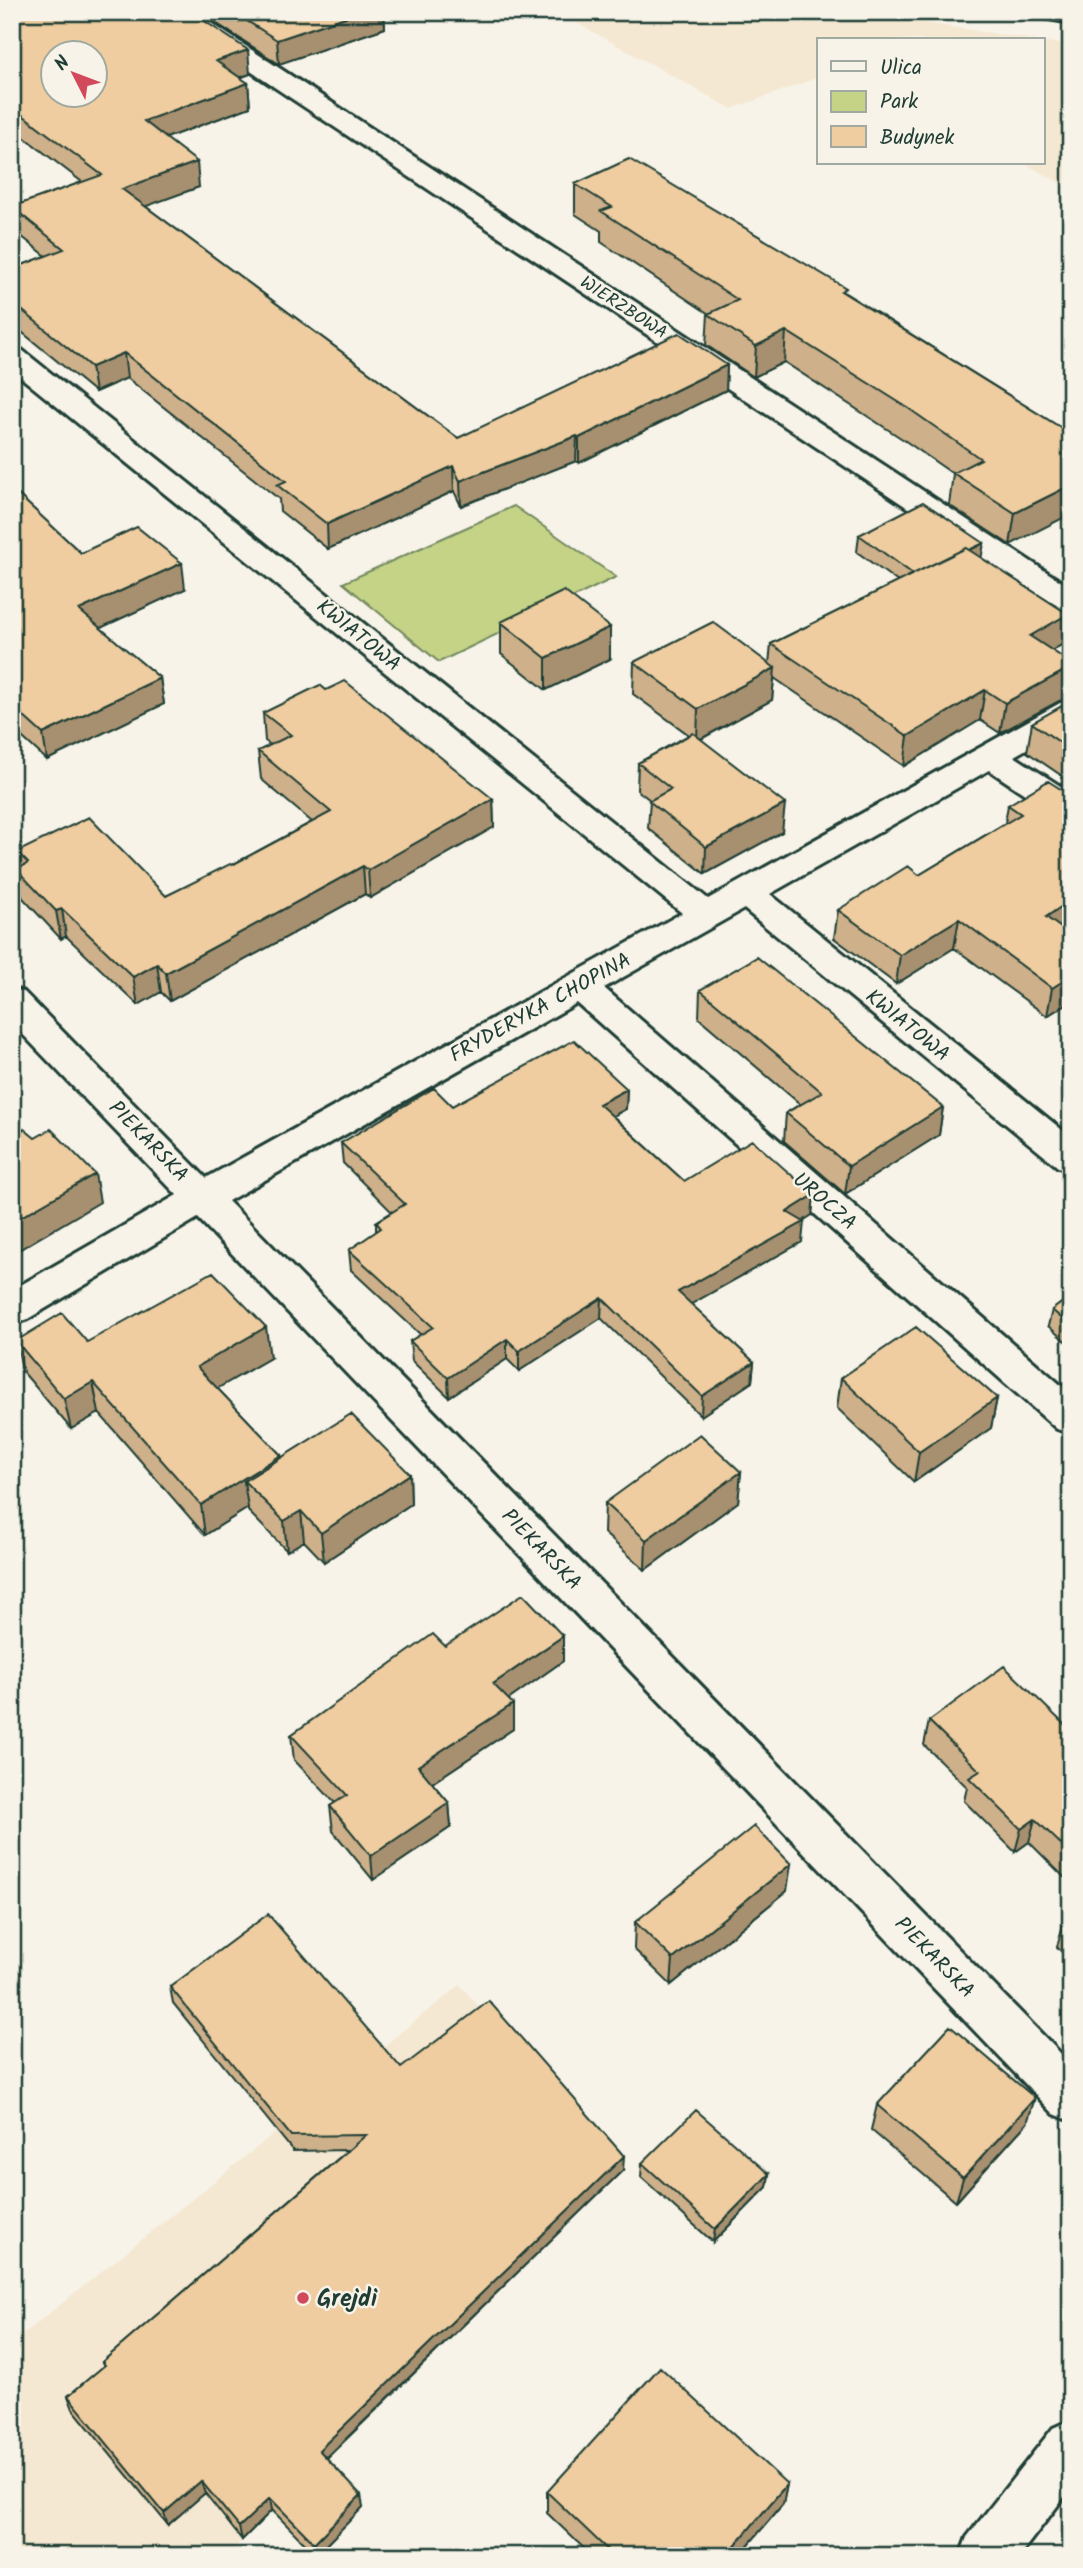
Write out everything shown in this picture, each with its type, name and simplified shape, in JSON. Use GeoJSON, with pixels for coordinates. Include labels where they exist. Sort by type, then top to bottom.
{"type":"FeatureCollection","features":[{"type":"Feature","properties":{"kind":"street","name":"WIERZBOWA"},"geometry":{"type":"LineString","coordinates":[[177,12],[1071,602]]}},
{"type":"Feature","properties":{"kind":"street"},"geometry":{"type":"LineString","coordinates":[[1045,12],[1071,16]]}},
{"type":"Feature","properties":{"kind":"street","name":"KWIATOWA"},"geometry":{"type":"LineString","coordinates":[[12,356],[706,915]]}},
{"type":"Feature","properties":{"kind":"street","name":"FRYDERYKA CHOPINA"},"geometry":{"type":"LineString","coordinates":[[12,1309],[204,1197],[1071,710]]}},
{"type":"Feature","properties":{"kind":"street"},"geometry":{"type":"LineString","coordinates":[[990,755],[1071,809]]}},
{"type":"Feature","properties":{"kind":"street","name":"KWIATOWA"},"geometry":{"type":"LineString","coordinates":[[745,892],[1071,1157]]}},
{"type":"Feature","properties":{"kind":"street","name":"UROCZA"},"geometry":{"type":"LineString","coordinates":[[579,985],[1071,1418]]}},
{"type":"Feature","properties":{"kind":"street","name":"PIEKARSKA"},"geometry":{"type":"LineString","coordinates":[[12,1001],[1071,2098]]}},
{"type":"Feature","properties":{"kind":"street"},"geometry":{"type":"LineString","coordinates":[[986,2556],[1071,2445]]}},
{"type":"Feature","properties":{"kind":"shaded area"},"geometry":{"type":"Polygon","coordinates":[[[557,12],[852,12],[1024,38],[817,38],[817,78],[732,109],[557,12]]]}},
{"type":"Feature","properties":{"kind":"shaded area"},"geometry":{"type":"Polygon","coordinates":[[[1044,41],[1071,46],[1071,189],[1026,164],[1044,164],[1044,41]]]}},
{"type":"Feature","properties":{"kind":"shaded area"},"geometry":{"type":"Polygon","coordinates":[[[460,1985],[623,2170],[226,2556],[12,2556],[12,2343],[460,1985]]]}},
{"type":"Feature","properties":{"kind":"green space"},"geometry":{"type":"Polygon","coordinates":[[[514,506],[616,577],[439,662],[343,583],[514,506]]]}},
{"type":"Feature","properties":{"kind":"building"},"geometry":{"type":"Polygon","coordinates":[[[12,12],[191,12],[248,50],[216,61],[248,83],[144,121],[197,162],[122,189],[458,438],[679,333],[727,365],[579,438],[577,436],[460,481],[453,466],[327,524],[277,485],[286,481],[124,353],[91,367],[12,302],[12,269],[64,249],[12,207],[102,175],[12,107],[12,12]]]}},
{"type":"Feature","properties":{"kind":"building"},"geometry":{"type":"Polygon","coordinates":[[[233,12],[360,12],[277,40],[233,12]]]}},
{"type":"Feature","properties":{"kind":"building"},"geometry":{"type":"Polygon","coordinates":[[[629,159],[846,288],[841,291],[1071,434],[1071,485],[1015,513],[953,473],[981,459],[908,408],[786,331],[756,346],[708,314],[738,300],[601,211],[612,207],[575,184],[629,159]]]}},
{"type":"Feature","properties":{"kind":"building"},"geometry":{"type":"Polygon","coordinates":[[[12,489],[81,553],[137,527],[182,563],[79,610],[160,678],[43,734],[12,706],[12,489]]]}},
{"type":"Feature","properties":{"kind":"building"},"geometry":{"type":"Polygon","coordinates":[[[923,502],[984,543],[969,550],[966,548],[913,574],[859,535],[923,502]]]}},
{"type":"Feature","properties":{"kind":"building"},"geometry":{"type":"Polygon","coordinates":[[[966,548],[1068,614],[1030,636],[1071,663],[1071,669],[1005,703],[985,690],[908,736],[771,644],[966,548]]]}},
{"type":"Feature","properties":{"kind":"building"},"geometry":{"type":"Polygon","coordinates":[[[564,591],[610,627],[546,658],[501,622],[564,591]]]}},
{"type":"Feature","properties":{"kind":"building"},"geometry":{"type":"Polygon","coordinates":[[[713,622],[775,668],[698,709],[634,662],[713,622]]]}},
{"type":"Feature","properties":{"kind":"building"},"geometry":{"type":"Polygon","coordinates":[[[345,681],[493,799],[368,870],[363,866],[166,973],[157,964],[133,977],[62,909],[56,911],[17,870],[28,863],[17,852],[89,817],[166,896],[232,865],[331,812],[258,751],[291,735],[263,713],[320,685],[326,690],[345,681]]]}},
{"type":"Feature","properties":{"kind":"building"},"geometry":{"type":"Polygon","coordinates":[[[1071,701],[1071,750],[1032,723],[1071,701]]]}},
{"type":"Feature","properties":{"kind":"building"},"geometry":{"type":"Polygon","coordinates":[[[693,733],[785,804],[706,847],[649,801],[671,789],[638,763],[693,733]]]}},
{"type":"Feature","properties":{"kind":"building"},"geometry":{"type":"Polygon","coordinates":[[[1048,781],[1064,791],[1071,792],[1071,900],[1046,917],[1071,935],[1071,976],[1052,988],[959,919],[900,955],[838,910],[908,866],[919,875],[1021,814],[1008,805],[1048,781]]]}},
{"type":"Feature","properties":{"kind":"building"},"geometry":{"type":"Polygon","coordinates":[[[757,957],[943,1107],[849,1166],[786,1113],[822,1092],[700,990],[757,957]]]}},
{"type":"Feature","properties":{"kind":"building"},"geometry":{"type":"Polygon","coordinates":[[[574,1040],[627,1089],[599,1104],[684,1181],[752,1140],[814,1195],[787,1212],[804,1222],[678,1292],[754,1362],[702,1396],[602,1298],[519,1351],[507,1339],[448,1378],[410,1341],[433,1327],[349,1250],[381,1228],[376,1222],[405,1204],[341,1143],[434,1088],[452,1106],[574,1040]]]}},
{"type":"Feature","properties":{"kind":"building"},"geometry":{"type":"Polygon","coordinates":[[[12,1126],[18,1132],[24,1129],[35,1138],[51,1129],[95,1174],[12,1222],[12,1126]]]}},
{"type":"Feature","properties":{"kind":"building"},"geometry":{"type":"Polygon","coordinates":[[[213,1272],[266,1327],[197,1367],[281,1455],[201,1505],[93,1382],[64,1399],[16,1341],[62,1313],[87,1342],[213,1272]]]}},
{"type":"Feature","properties":{"kind":"building"},"geometry":{"type":"Polygon","coordinates":[[[1071,1296],[1071,1326],[1052,1310],[1071,1296]]]}},
{"type":"Feature","properties":{"kind":"building"},"geometry":{"type":"Polygon","coordinates":[[[916,1327],[997,1398],[919,1452],[841,1378],[916,1327]]]}},
{"type":"Feature","properties":{"kind":"building"},"geometry":{"type":"Polygon","coordinates":[[[351,1414],[410,1474],[321,1533],[301,1511],[284,1521],[244,1481],[351,1414]]]}},
{"type":"Feature","properties":{"kind":"building"},"geometry":{"type":"Polygon","coordinates":[[[700,1434],[741,1472],[646,1540],[605,1503],[700,1434]]]}},
{"type":"Feature","properties":{"kind":"building"},"geometry":{"type":"Polygon","coordinates":[[[523,1594],[563,1636],[493,1684],[513,1704],[418,1766],[449,1803],[371,1856],[330,1806],[347,1795],[291,1735],[433,1634],[445,1646],[523,1594]]]}},
{"type":"Feature","properties":{"kind":"building"},"geometry":{"type":"Polygon","coordinates":[[[1004,1666],[1071,1731],[1071,1854],[1035,1819],[1021,1829],[969,1778],[980,1771],[929,1721],[1004,1666]]]}},
{"type":"Feature","properties":{"kind":"building"},"geometry":{"type":"Polygon","coordinates":[[[754,1826],[791,1864],[673,1959],[635,1922],[754,1826]]]}},
{"type":"Feature","properties":{"kind":"building"},"geometry":{"type":"Polygon","coordinates":[[[268,1914],[401,2068],[489,2001],[624,2156],[319,2450],[361,2495],[314,2543],[270,2498],[239,2527],[201,2481],[164,2513],[68,2396],[105,2365],[102,2362],[366,2135],[291,2136],[170,1987],[268,1914]]]}},
{"type":"Feature","properties":{"kind":"building"},"geometry":{"type":"Polygon","coordinates":[[[1071,1920],[1071,1933],[1063,1925],[1071,1920]]]}},
{"type":"Feature","properties":{"kind":"building"},"geometry":{"type":"Polygon","coordinates":[[[950,2026],[1035,2098],[963,2178],[877,2105],[950,2026]]]}},
{"type":"Feature","properties":{"kind":"building"},"geometry":{"type":"Polygon","coordinates":[[[696,2110],[769,2174],[715,2229],[642,2163],[696,2110]]]}},
{"type":"Feature","properties":{"kind":"building"},"geometry":{"type":"Polygon","coordinates":[[[660,2367],[787,2484],[726,2556],[614,2556],[547,2492],[660,2367]]]}},
{"type":"Feature","properties":{"kind":"place","name":"Grejdi"},"geometry":{"type":"Point","coordinates":[303,2298]}}]}
